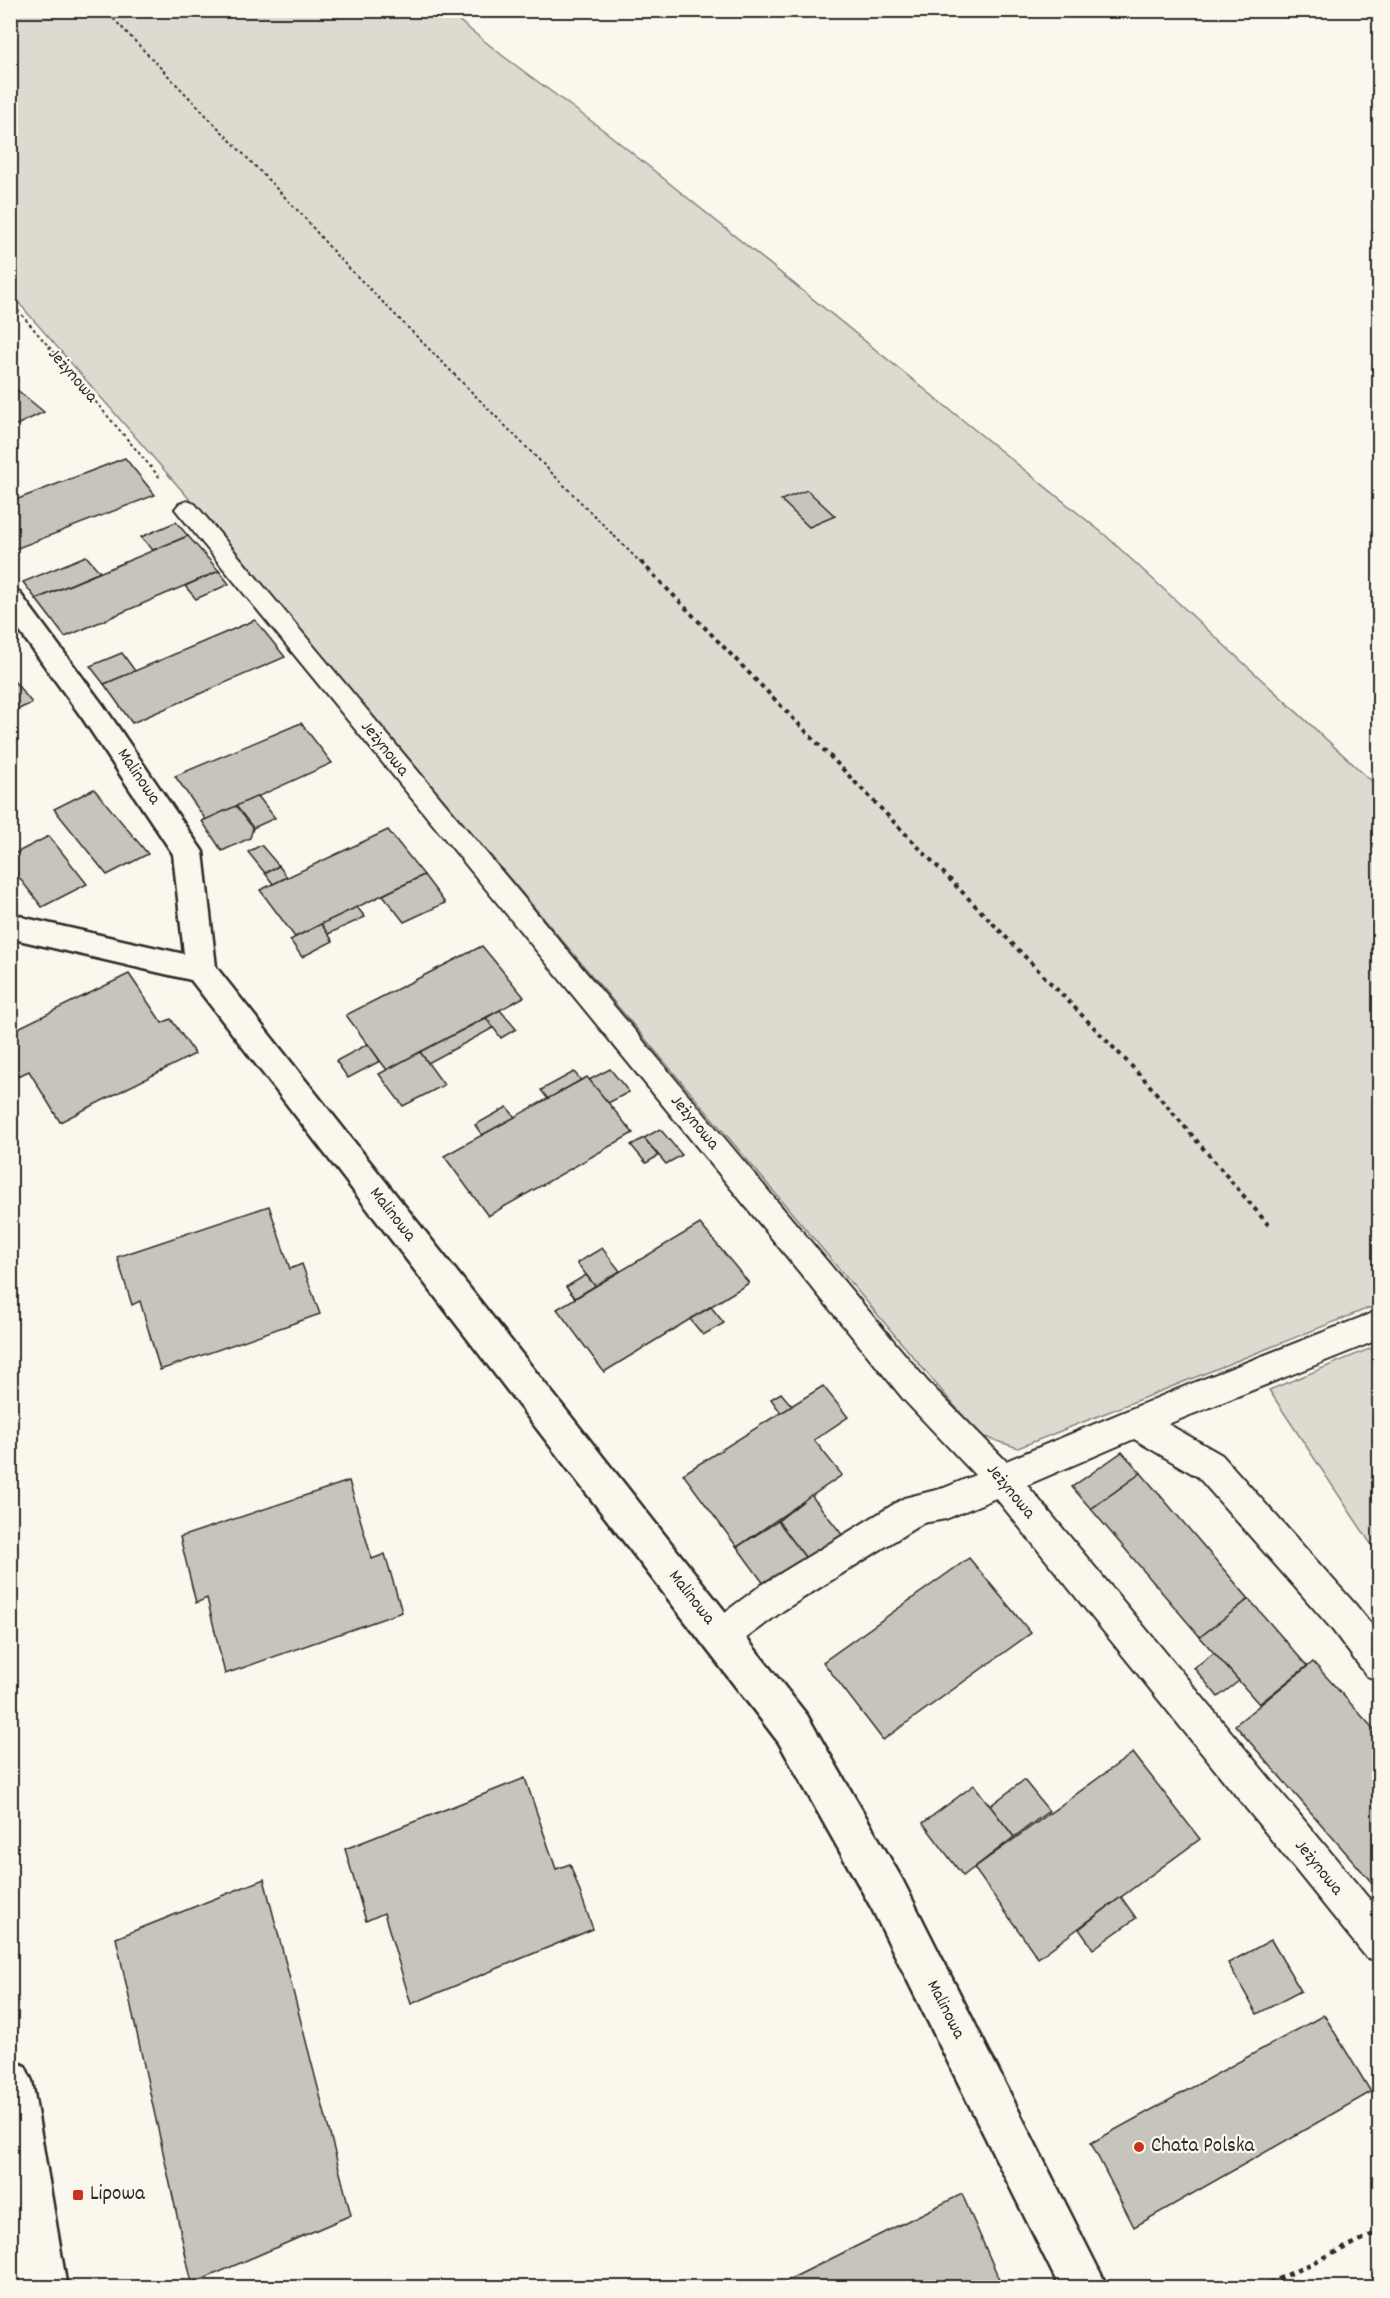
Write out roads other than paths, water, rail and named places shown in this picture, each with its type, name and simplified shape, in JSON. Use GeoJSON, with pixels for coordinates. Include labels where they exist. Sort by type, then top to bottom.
{"type":"FeatureCollection","features":[{"type":"Feature","properties":{"kind":"street","name":"Malinowa"},"geometry":{"type":"LineString","coordinates":[[13,604],[188,852],[201,970],[793,1729],[887,1894],[1085,2288]]}},
{"type":"Feature","properties":{"kind":"street"},"geometry":{"type":"LineString","coordinates":[[10,922],[16,928],[201,970]]}},
{"type":"Feature","properties":{"kind":"street"},"geometry":{"type":"LineString","coordinates":[[10,2080],[44,2288]]}},
{"type":"Feature","properties":{"kind":"lane","name":"Jeżynowa"},"geometry":{"type":"LineString","coordinates":[[187,509],[916,1391],[1001,1479],[1380,1943]]}},
{"type":"Feature","properties":{"kind":"lane"},"geometry":{"type":"LineString","coordinates":[[721,1635],[772,1598],[915,1509],[946,1503],[1135,1422],[1380,1324]]}},
{"type":"Feature","properties":{"kind":"lane"},"geometry":{"type":"LineString","coordinates":[[1135,1422],[1210,1466],[1343,1616],[1380,1664]]}},
{"type":"Feature","properties":{"kind":"place","name":"Chata Polska"},"geometry":{"type":"Point","coordinates":[1139,2147]}},
{"type":"Feature","properties":{"kind":"place","name":"Lipowa"},"geometry":{"type":"Point","coordinates":[78,2195]}}]}
